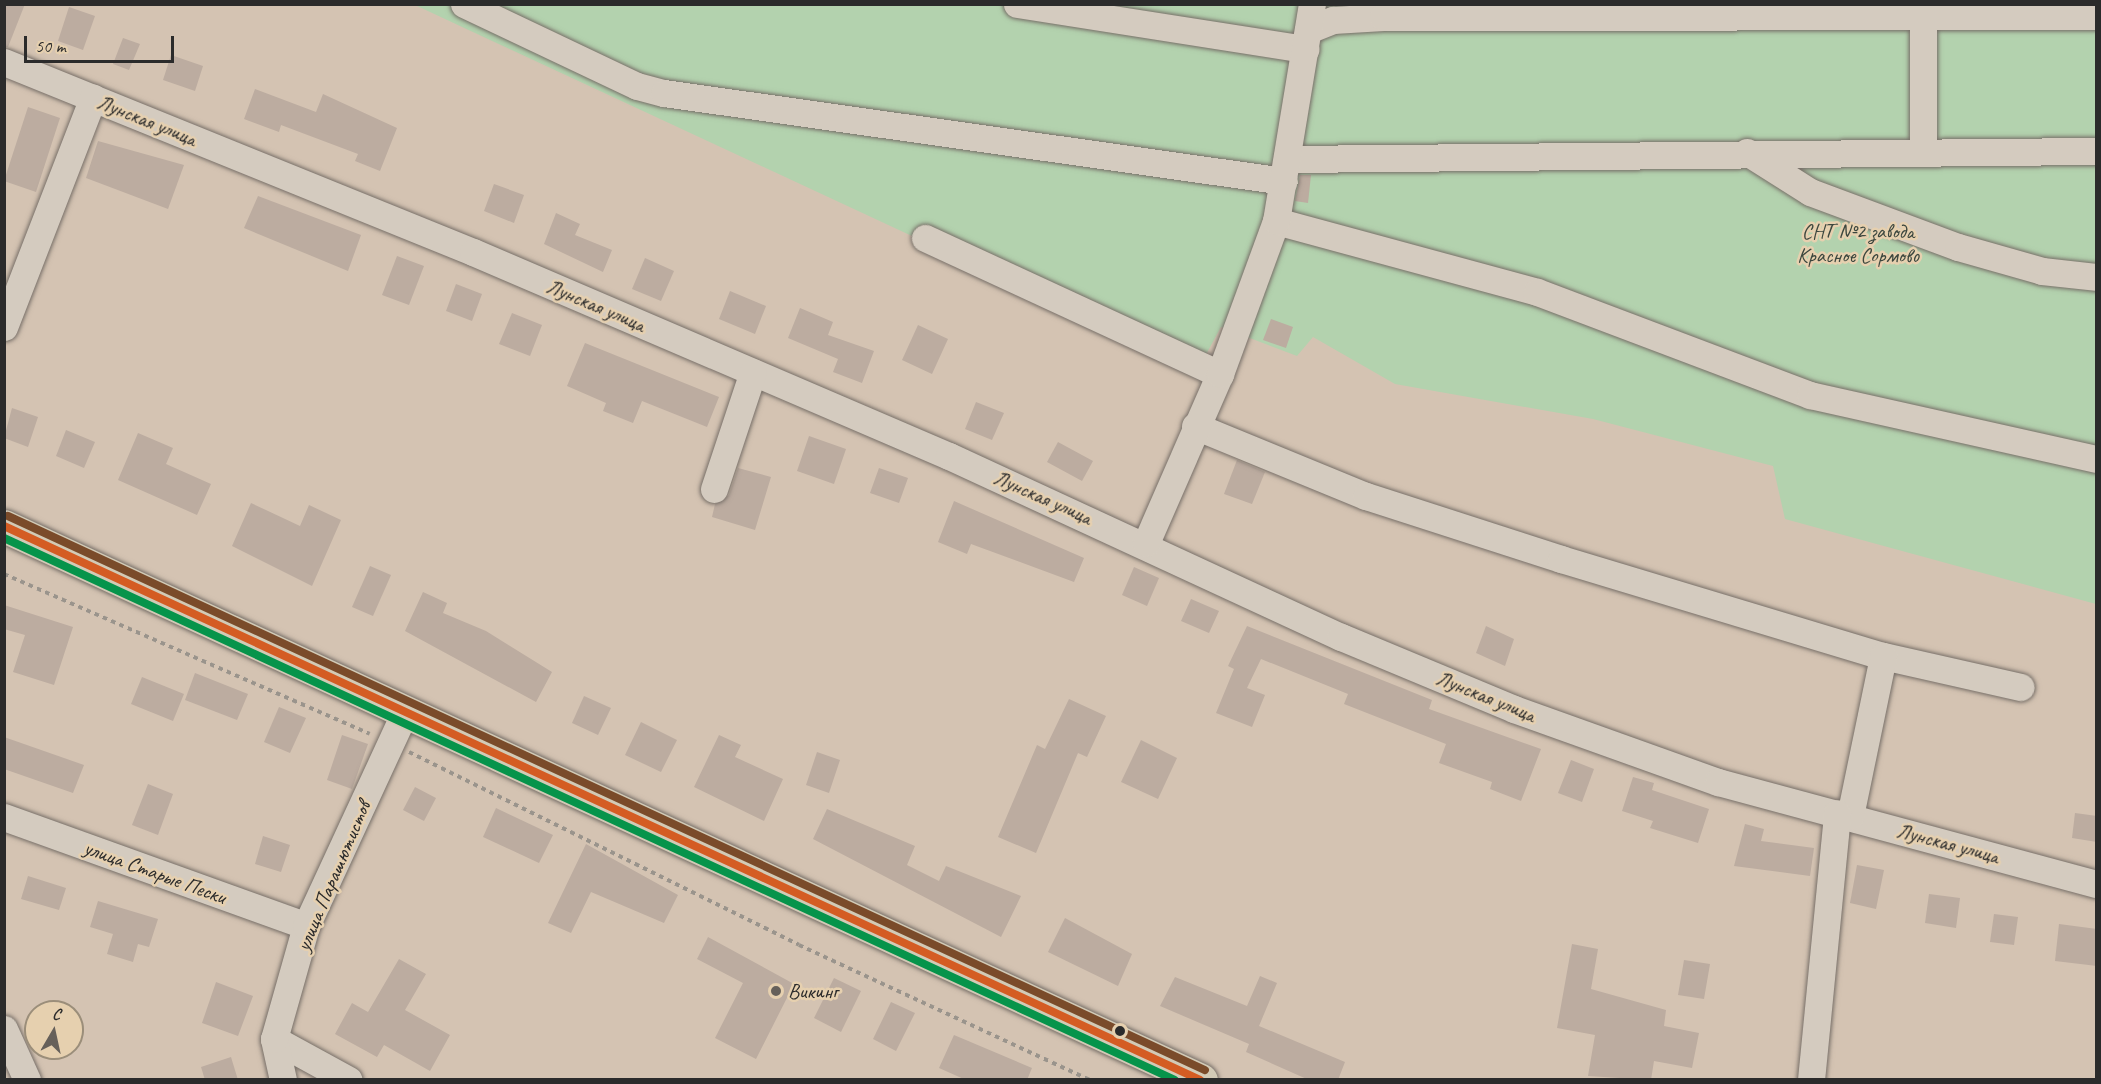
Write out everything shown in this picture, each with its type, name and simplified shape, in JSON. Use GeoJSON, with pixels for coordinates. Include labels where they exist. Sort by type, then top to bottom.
{"type":"FeatureCollection","features":[{"type":"Feature","properties":{"kind":"main road"},"geometry":{"type":"LineString","coordinates":[[4,526],[405,712],[1154,1070],[1201,1080]]}},
{"type":"Feature","properties":{"kind":"street"},"geometry":{"type":"LineString","coordinates":[[464,4],[637,86],[664,93],[1286,170],[1747,152],[2097,151]]}},
{"type":"Feature","properties":{"kind":"street"},"geometry":{"type":"LineString","coordinates":[[1017,4],[1309,28],[1333,20],[1383,17],[1923,11],[2097,16]]}},
{"type":"Feature","properties":{"kind":"street"},"geometry":{"type":"LineString","coordinates":[[1923,11],[1923,151]]}},
{"type":"Feature","properties":{"kind":"street"},"geometry":{"type":"LineString","coordinates":[[1146,543],[1195,426],[1220,374],[1276,221],[1309,28]]}},
{"type":"Feature","properties":{"kind":"street","name":"Лунская улица"},"geometry":{"type":"LineString","coordinates":[[4,63],[753,372],[1146,543],[1341,637],[1514,709],[1718,782],[2097,884]]}},
{"type":"Feature","properties":{"kind":"street"},"geometry":{"type":"LineString","coordinates":[[4,327],[93,98]]}},
{"type":"Feature","properties":{"kind":"street"},"geometry":{"type":"LineString","coordinates":[[1747,152],[1810,192],[1958,247],[2042,272],[2097,277]]}},
{"type":"Feature","properties":{"kind":"street"},"geometry":{"type":"LineString","coordinates":[[1276,221],[1537,292],[1810,395],[2097,459]]}},
{"type":"Feature","properties":{"kind":"street"},"geometry":{"type":"LineString","coordinates":[[925,238],[1220,374]]}},
{"type":"Feature","properties":{"kind":"street"},"geometry":{"type":"LineString","coordinates":[[714,489],[753,372]]}},
{"type":"Feature","properties":{"kind":"street"},"geometry":{"type":"LineString","coordinates":[[1195,426],[1366,496],[1883,656],[2021,687]]}},
{"type":"Feature","properties":{"kind":"street"},"geometry":{"type":"LineString","coordinates":[[1811,1080],[1844,815],[1883,656]]}},
{"type":"Feature","properties":{"kind":"street","name":"улица Парашютистов"},"geometry":{"type":"LineString","coordinates":[[283,1080],[274,1039],[306,926],[405,712]]}},
{"type":"Feature","properties":{"kind":"street","name":"улица Старые Пески"},"geometry":{"type":"LineString","coordinates":[[4,817],[306,926]]}},
{"type":"Feature","properties":{"kind":"street"},"geometry":{"type":"LineString","coordinates":[[4,1029],[27,1080]]}},
{"type":"Feature","properties":{"kind":"street"},"geometry":{"type":"LineString","coordinates":[[274,1039],[349,1080]]}},
{"type":"Feature","properties":{"kind":"path"},"geometry":{"type":"LineString","coordinates":[[4,574],[391,743],[799,945],[1090,1080]]}},
{"type":"Feature","properties":{"kind":"green space","name":"СНТ №2 завода Красное Сормово"},"geometry":{"type":"Polygon","coordinates":[[[415,5],[2096,5],[2096,604],[1785,519],[1773,466],[1593,419],[1395,384],[1313,337],[1297,356],[1221,327],[1198,369],[415,5]]]}},
{"type":"Feature","properties":{"kind":"building"},"geometry":{"type":"Polygon","coordinates":[[[4,4],[25,4],[8,47],[4,47],[4,4]]]}},
{"type":"Feature","properties":{"kind":"building"},"geometry":{"type":"Polygon","coordinates":[[[69,7],[95,16],[83,50],[58,41],[69,7]]]}},
{"type":"Feature","properties":{"kind":"building"},"geometry":{"type":"Polygon","coordinates":[[[123,38],[140,44],[129,70],[113,64],[123,38]]]}},
{"type":"Feature","properties":{"kind":"building"},"geometry":{"type":"Polygon","coordinates":[[[171,55],[203,66],[195,91],[163,80],[171,55]]]}},
{"type":"Feature","properties":{"kind":"building"},"geometry":{"type":"Polygon","coordinates":[[[255,89],[316,112],[323,94],[397,128],[380,171],[355,161],[358,154],[281,125],[279,132],[244,119],[255,89]]]}},
{"type":"Feature","properties":{"kind":"building"},"geometry":{"type":"Polygon","coordinates":[[[28,107],[60,118],[36,192],[4,181],[28,107]]]}},
{"type":"Feature","properties":{"kind":"building"},"geometry":{"type":"Polygon","coordinates":[[[98,141],[184,165],[168,209],[86,178],[98,141]]]}},
{"type":"Feature","properties":{"kind":"building"},"geometry":{"type":"Polygon","coordinates":[[[1300,175],[1311,175],[1308,203],[1295,201],[1300,175]]]}},
{"type":"Feature","properties":{"kind":"building"},"geometry":{"type":"Polygon","coordinates":[[[494,184],[524,195],[514,223],[484,211],[494,184]]]}},
{"type":"Feature","properties":{"kind":"building"},"geometry":{"type":"Polygon","coordinates":[[[258,196],[361,235],[348,271],[244,228],[258,196]]]}},
{"type":"Feature","properties":{"kind":"building"},"geometry":{"type":"Polygon","coordinates":[[[556,213],[580,224],[575,235],[612,250],[603,272],[544,244],[556,213]]]}},
{"type":"Feature","properties":{"kind":"building"},"geometry":{"type":"Polygon","coordinates":[[[397,256],[424,266],[409,305],[382,295],[397,256]]]}},
{"type":"Feature","properties":{"kind":"building"},"geometry":{"type":"Polygon","coordinates":[[[645,258],[674,271],[661,301],[632,289],[645,258]]]}},
{"type":"Feature","properties":{"kind":"building"},"geometry":{"type":"Polygon","coordinates":[[[456,284],[482,294],[472,321],[446,311],[456,284]]]}},
{"type":"Feature","properties":{"kind":"building"},"geometry":{"type":"Polygon","coordinates":[[[730,291],[766,306],[755,334],[719,319],[730,291]]]}},
{"type":"Feature","properties":{"kind":"building"},"geometry":{"type":"Polygon","coordinates":[[[800,308],[833,322],[828,335],[874,351],[862,383],[833,372],[838,359],[788,338],[800,308]]]}},
{"type":"Feature","properties":{"kind":"building"},"geometry":{"type":"Polygon","coordinates":[[[512,313],[542,325],[530,356],[499,344],[512,313]]]}},
{"type":"Feature","properties":{"kind":"building"},"geometry":{"type":"Polygon","coordinates":[[[1271,319],[1293,327],[1286,348],[1263,340],[1271,319]]]}},
{"type":"Feature","properties":{"kind":"building"},"geometry":{"type":"Polygon","coordinates":[[[918,325],[948,339],[932,374],[902,360],[918,325]]]}},
{"type":"Feature","properties":{"kind":"building"},"geometry":{"type":"Polygon","coordinates":[[[585,343],[719,397],[707,427],[642,401],[633,423],[603,411],[606,403],[567,386],[585,343]]]}},
{"type":"Feature","properties":{"kind":"building"},"geometry":{"type":"Polygon","coordinates":[[[976,402],[1004,413],[992,440],[965,429],[976,402]]]}},
{"type":"Feature","properties":{"kind":"building"},"geometry":{"type":"Polygon","coordinates":[[[12,408],[38,417],[28,447],[4,438],[12,408]]]}},
{"type":"Feature","properties":{"kind":"building"},"geometry":{"type":"Polygon","coordinates":[[[66,430],[95,442],[84,468],[56,456],[66,430]]]}},
{"type":"Feature","properties":{"kind":"building"},"geometry":{"type":"Polygon","coordinates":[[[138,433],[173,448],[166,464],[211,484],[197,515],[118,480],[138,433]]]}},
{"type":"Feature","properties":{"kind":"building"},"geometry":{"type":"Polygon","coordinates":[[[809,436],[846,449],[834,484],[797,471],[809,436]]]}},
{"type":"Feature","properties":{"kind":"building"},"geometry":{"type":"Polygon","coordinates":[[[1058,442],[1093,461],[1082,481],[1047,462],[1058,442]]]}},
{"type":"Feature","properties":{"kind":"building"},"geometry":{"type":"Polygon","coordinates":[[[1237,460],[1265,472],[1252,504],[1224,494],[1237,460]]]}},
{"type":"Feature","properties":{"kind":"building"},"geometry":{"type":"Polygon","coordinates":[[[738,468],[771,477],[755,530],[712,517],[715,504],[729,495],[738,468]]]}},
{"type":"Feature","properties":{"kind":"building"},"geometry":{"type":"Polygon","coordinates":[[[879,468],[908,478],[899,503],[870,493],[879,468]]]}},
{"type":"Feature","properties":{"kind":"building"},"geometry":{"type":"Polygon","coordinates":[[[954,501],[1084,558],[1074,582],[971,544],[967,554],[938,542],[954,501]]]}},
{"type":"Feature","properties":{"kind":"building"},"geometry":{"type":"Polygon","coordinates":[[[251,503],[300,526],[309,505],[341,520],[312,586],[232,546],[251,503]]]}},
{"type":"Feature","properties":{"kind":"building"},"geometry":{"type":"Polygon","coordinates":[[[370,566],[391,575],[373,616],[352,607],[370,566]]]}},
{"type":"Feature","properties":{"kind":"building"},"geometry":{"type":"Polygon","coordinates":[[[1134,567],[1159,578],[1147,606],[1122,595],[1134,567]]]}},
{"type":"Feature","properties":{"kind":"building"},"geometry":{"type":"Polygon","coordinates":[[[423,592],[447,603],[443,613],[486,631],[552,672],[536,702],[405,631],[423,592]]]}},
{"type":"Feature","properties":{"kind":"building"},"geometry":{"type":"Polygon","coordinates":[[[1191,599],[1219,611],[1209,633],[1181,621],[1191,599]]]}},
{"type":"Feature","properties":{"kind":"building"},"geometry":{"type":"Polygon","coordinates":[[[4,605],[73,627],[54,685],[13,672],[25,635],[4,629],[4,605]]]}},
{"type":"Feature","properties":{"kind":"building"},"geometry":{"type":"Polygon","coordinates":[[[1247,626],[1432,700],[1429,709],[1541,749],[1521,801],[1490,789],[1492,782],[1439,763],[1446,744],[1344,704],[1348,694],[1261,659],[1247,688],[1265,695],[1252,727],[1216,713],[1234,669],[1228,666],[1247,626]]]}},
{"type":"Feature","properties":{"kind":"building"},"geometry":{"type":"Polygon","coordinates":[[[1486,626],[1514,639],[1505,666],[1476,653],[1486,626]]]}},
{"type":"Feature","properties":{"kind":"building"},"geometry":{"type":"Polygon","coordinates":[[[195,673],[248,694],[237,720],[185,700],[195,673]]]}},
{"type":"Feature","properties":{"kind":"building"},"geometry":{"type":"Polygon","coordinates":[[[142,677],[184,694],[173,721],[131,704],[142,677]]]}},
{"type":"Feature","properties":{"kind":"building"},"geometry":{"type":"Polygon","coordinates":[[[584,696],[611,708],[598,735],[572,723],[584,696]]]}},
{"type":"Feature","properties":{"kind":"building"},"geometry":{"type":"Polygon","coordinates":[[[1069,699],[1106,716],[1087,757],[1078,753],[1036,853],[998,837],[1037,745],[1045,749],[1069,699]]]}},
{"type":"Feature","properties":{"kind":"building"},"geometry":{"type":"Polygon","coordinates":[[[279,707],[306,718],[290,753],[264,742],[279,707]]]}},
{"type":"Feature","properties":{"kind":"building"},"geometry":{"type":"Polygon","coordinates":[[[641,722],[677,740],[661,772],[625,755],[641,722]]]}},
{"type":"Feature","properties":{"kind":"building"},"geometry":{"type":"Polygon","coordinates":[[[342,735],[368,744],[352,789],[327,780],[342,735]]]}},
{"type":"Feature","properties":{"kind":"building"},"geometry":{"type":"Polygon","coordinates":[[[719,735],[741,745],[735,757],[783,779],[764,821],[694,787],[719,735]]]}},
{"type":"Feature","properties":{"kind":"building"},"geometry":{"type":"Polygon","coordinates":[[[4,737],[84,765],[73,793],[4,769],[4,737]]]}},
{"type":"Feature","properties":{"kind":"building"},"geometry":{"type":"Polygon","coordinates":[[[1141,740],[1177,758],[1158,799],[1121,782],[1141,740]]]}},
{"type":"Feature","properties":{"kind":"building"},"geometry":{"type":"Polygon","coordinates":[[[817,752],[840,760],[829,793],[806,785],[817,752]]]}},
{"type":"Feature","properties":{"kind":"building"},"geometry":{"type":"Polygon","coordinates":[[[1571,760],[1594,769],[1582,802],[1558,793],[1571,760]]]}},
{"type":"Feature","properties":{"kind":"building"},"geometry":{"type":"Polygon","coordinates":[[[1633,777],[1654,783],[1652,790],[1709,809],[1698,843],[1650,828],[1653,821],[1622,811],[1633,777]]]}},
{"type":"Feature","properties":{"kind":"building"},"geometry":{"type":"Polygon","coordinates":[[[148,784],[173,794],[158,835],[132,825],[148,784]]]}},
{"type":"Feature","properties":{"kind":"building"},"geometry":{"type":"Polygon","coordinates":[[[415,787],[436,798],[424,821],[403,810],[415,787]]]}},
{"type":"Feature","properties":{"kind":"building"},"geometry":{"type":"Polygon","coordinates":[[[496,808],[553,835],[539,863],[483,837],[496,808]]]}},
{"type":"Feature","properties":{"kind":"building"},"geometry":{"type":"Polygon","coordinates":[[[827,809],[915,846],[907,865],[939,881],[946,866],[1021,896],[1001,937],[813,839],[827,809]]]}},
{"type":"Feature","properties":{"kind":"building"},"geometry":{"type":"Polygon","coordinates":[[[2075,813],[2097,816],[2097,842],[2072,838],[2075,813]]]}},
{"type":"Feature","properties":{"kind":"building"},"geometry":{"type":"Polygon","coordinates":[[[1745,824],[1764,829],[1761,841],[1814,848],[1810,876],[1734,866],[1745,824]]]}},
{"type":"Feature","properties":{"kind":"building"},"geometry":{"type":"Polygon","coordinates":[[[263,836],[290,845],[281,872],[255,864],[263,836]]]}},
{"type":"Feature","properties":{"kind":"building"},"geometry":{"type":"Polygon","coordinates":[[[586,844],[678,895],[664,923],[591,892],[571,933],[548,923],[586,844]]]}},
{"type":"Feature","properties":{"kind":"building"},"geometry":{"type":"Polygon","coordinates":[[[1857,865],[1884,870],[1876,909],[1850,903],[1857,865]]]}},
{"type":"Feature","properties":{"kind":"building"},"geometry":{"type":"Polygon","coordinates":[[[28,876],[66,888],[59,910],[21,899],[28,876]]]}},
{"type":"Feature","properties":{"kind":"building"},"geometry":{"type":"Polygon","coordinates":[[[1929,894],[1960,898],[1956,928],[1925,923],[1929,894]]]}},
{"type":"Feature","properties":{"kind":"building"},"geometry":{"type":"Polygon","coordinates":[[[98,901],[158,919],[149,947],[138,944],[133,962],[107,954],[113,934],[90,927],[98,901]]]}},
{"type":"Feature","properties":{"kind":"building"},"geometry":{"type":"Polygon","coordinates":[[[1994,914],[2018,917],[2014,945],[1990,942],[1994,914]]]}},
{"type":"Feature","properties":{"kind":"building"},"geometry":{"type":"Polygon","coordinates":[[[1065,918],[1132,954],[1118,986],[1048,952],[1065,918]]]}},
{"type":"Feature","properties":{"kind":"building"},"geometry":{"type":"Polygon","coordinates":[[[2059,924],[2097,929],[2097,966],[2055,961],[2059,924]]]}},
{"type":"Feature","properties":{"kind":"building"},"geometry":{"type":"Polygon","coordinates":[[[708,937],[794,984],[756,1059],[715,1038],[743,983],[697,959],[708,937]]]}},
{"type":"Feature","properties":{"kind":"building"},"geometry":{"type":"Polygon","coordinates":[[[1572,944],[1598,949],[1591,989],[1666,1010],[1664,1026],[1699,1033],[1692,1068],[1654,1061],[1651,1080],[1588,1076],[1595,1035],[1557,1028],[1572,944]]]}},
{"type":"Feature","properties":{"kind":"building"},"geometry":{"type":"Polygon","coordinates":[[[399,959],[426,974],[405,1010],[450,1035],[430,1071],[384,1045],[377,1057],[335,1034],[352,1003],[368,1012],[399,959]]]}},
{"type":"Feature","properties":{"kind":"building"},"geometry":{"type":"Polygon","coordinates":[[[1684,960],[1710,964],[1704,999],[1678,995],[1684,960]]]}},
{"type":"Feature","properties":{"kind":"building"},"geometry":{"type":"Polygon","coordinates":[[[1260,976],[1277,983],[1259,1026],[1345,1062],[1338,1080],[1309,1080],[1246,1052],[1249,1044],[1160,1006],[1175,977],[1247,1006],[1260,976]]]}},
{"type":"Feature","properties":{"kind":"building"},"geometry":{"type":"Polygon","coordinates":[[[834,978],[861,991],[841,1032],[814,1018],[834,978]]]}},
{"type":"Feature","properties":{"kind":"building"},"geometry":{"type":"Polygon","coordinates":[[[216,982],[253,996],[238,1036],[202,1023],[216,982]]]}},
{"type":"Feature","properties":{"kind":"building"},"geometry":{"type":"Polygon","coordinates":[[[891,1002],[915,1013],[896,1051],[873,1039],[891,1002]]]}},
{"type":"Feature","properties":{"kind":"building"},"geometry":{"type":"Polygon","coordinates":[[[954,1035],[1032,1068],[1027,1080],[966,1080],[939,1068],[954,1035]]]}},
{"type":"Feature","properties":{"kind":"building"},"geometry":{"type":"Polygon","coordinates":[[[231,1057],[238,1080],[205,1080],[201,1067],[231,1057]]]}},
{"type":"Feature","properties":{"kind":"transit line"},"geometry":{"type":"LineString","coordinates":[[8,516],[1205,1070]]}},
{"type":"Feature","properties":{"kind":"transit line"},"geometry":{"type":"LineString","coordinates":[[4,526],[1200,1080]]}},
{"type":"Feature","properties":{"kind":"transit line"},"geometry":{"type":"LineString","coordinates":[[4,538],[1175,1080]]}},
{"type":"Feature","properties":{"kind":"place","name":"Викинг"},"geometry":{"type":"Point","coordinates":[776,991]}}]}
